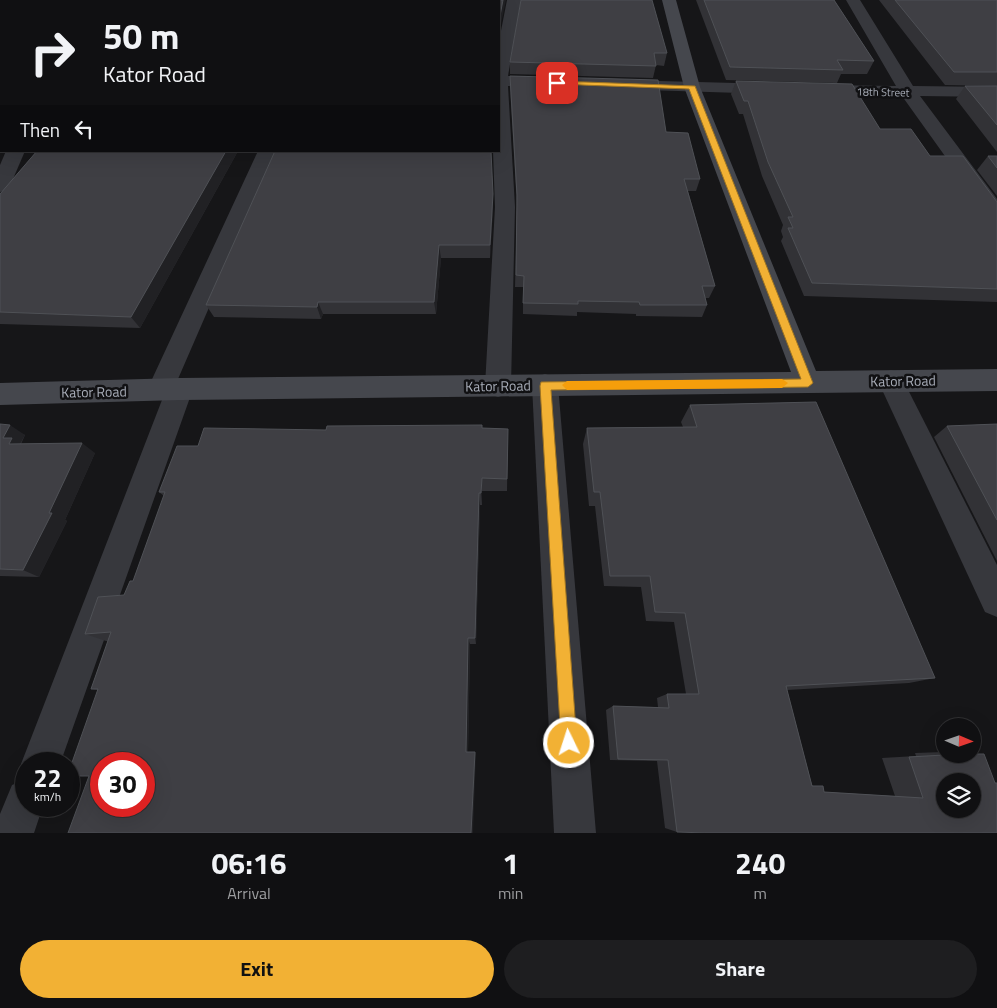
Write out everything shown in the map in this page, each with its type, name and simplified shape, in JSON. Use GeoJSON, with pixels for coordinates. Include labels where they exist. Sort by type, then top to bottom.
{"type":"FeatureCollection","features":[{"type":"Feature","properties":{"kind":"main road"},"geometry":{"type":"LineString","coordinates":[[669,0],[692,87],[808,383]]}},
{"type":"Feature","properties":{"kind":"main road","name":"Kator Road"},"geometry":{"type":"LineString","coordinates":[[0,394],[170,390],[997,380]]}},
{"type":"Feature","properties":{"kind":"street"},"geometry":{"type":"LineString","coordinates":[[500,76],[514,0]]}},
{"type":"Feature","properties":{"kind":"street"},"geometry":{"type":"LineString","coordinates":[[853,0],[908,92],[997,214]]}},
{"type":"Feature","properties":{"kind":"street"},"geometry":{"type":"LineString","coordinates":[[500,81],[566,83]]}},
{"type":"Feature","properties":{"kind":"street","name":"18th Street"},"geometry":{"type":"LineString","coordinates":[[605,84],[795,90],[997,92]]}},
{"type":"Feature","properties":{"kind":"street"},"geometry":{"type":"LineString","coordinates":[[498,386],[505,207],[500,102]]}},
{"type":"Feature","properties":{"kind":"street"},"geometry":{"type":"LineString","coordinates":[[0,186],[16,152]]}},
{"type":"Feature","properties":{"kind":"street"},"geometry":{"type":"LineString","coordinates":[[44,752],[170,390],[242,203],[268,152]]}},
{"type":"Feature","properties":{"kind":"street"},"geometry":{"type":"LineString","coordinates":[[891,381],[997,600]]}},
{"type":"Feature","properties":{"kind":"street"},"geometry":{"type":"LineString","coordinates":[[545,386],[575,833]]}},
{"type":"Feature","properties":{"kind":"street"},"geometry":{"type":"LineString","coordinates":[[13,833],[19,817]]}},
{"type":"Feature","properties":{"kind":"building"},"geometry":{"type":"Polygon","coordinates":[[[500,0],[503,0],[500,16],[500,0]]]}},
{"type":"Feature","properties":{"kind":"building"},"geometry":{"type":"Polygon","coordinates":[[[521,0],[652,0],[667,53],[654,53],[656,66],[510,62],[521,0]]]}},
{"type":"Feature","properties":{"kind":"building"},"geometry":{"type":"Polygon","coordinates":[[[704,0],[834,0],[874,61],[837,60],[843,70],[730,67],[704,0]]]}},
{"type":"Feature","properties":{"kind":"building"},"geometry":{"type":"Polygon","coordinates":[[[895,0],[997,0],[997,72],[954,72],[895,0]]]}},
{"type":"Feature","properties":{"kind":"building"},"geometry":{"type":"Polygon","coordinates":[[[510,76],[658,80],[666,132],[688,133],[700,179],[684,179],[715,286],[702,286],[707,305],[640,305],[639,302],[578,301],[578,304],[523,303],[524,276],[516,275],[517,195],[510,76]]]}},
{"type":"Feature","properties":{"kind":"building"},"geometry":{"type":"Polygon","coordinates":[[[736,81],[852,84],[880,129],[911,129],[930,156],[963,156],[997,202],[997,289],[812,283],[788,228],[793,228],[788,217],[793,217],[768,162],[748,101],[744,101],[736,81]]]}},
{"type":"Feature","properties":{"kind":"building"},"geometry":{"type":"Polygon","coordinates":[[[965,86],[997,86],[997,125],[965,86]]]}},
{"type":"Feature","properties":{"kind":"building"},"geometry":{"type":"Polygon","coordinates":[[[36,152],[225,152],[131,317],[0,312],[0,194],[36,152]]]}},
{"type":"Feature","properties":{"kind":"building"},"geometry":{"type":"Polygon","coordinates":[[[275,152],[491,152],[493,194],[490,245],[439,245],[434,302],[318,302],[317,307],[206,305],[275,152]]]}},
{"type":"Feature","properties":{"kind":"building"},"geometry":{"type":"Polygon","coordinates":[[[988,156],[997,156],[997,168],[988,156]]]}},
{"type":"Feature","properties":{"kind":"building"},"geometry":{"type":"Polygon","coordinates":[[[816,402],[935,678],[786,686],[812,786],[823,786],[824,792],[923,798],[909,757],[936,755],[936,763],[981,763],[981,754],[984,754],[995,783],[997,783],[997,833],[677,832],[668,760],[618,759],[613,706],[669,708],[667,694],[699,694],[685,613],[655,612],[650,576],[610,576],[600,492],[594,492],[587,428],[697,427],[690,405],[816,402]]]}},
{"type":"Feature","properties":{"kind":"building"},"geometry":{"type":"Polygon","coordinates":[[[0,424],[10,425],[3,438],[12,438],[9,444],[82,443],[49,513],[52,513],[23,570],[0,569],[0,424]]]}},
{"type":"Feature","properties":{"kind":"building"},"geometry":{"type":"Polygon","coordinates":[[[997,424],[997,520],[947,426],[997,424]]]}},
{"type":"Feature","properties":{"kind":"building"},"geometry":{"type":"Polygon","coordinates":[[[482,425],[482,428],[508,429],[507,479],[482,478],[481,493],[479,493],[475,638],[468,638],[466,752],[475,752],[471,833],[68,833],[74,817],[80,817],[80,800],[89,776],[80,776],[80,752],[76,752],[98,689],[91,689],[111,632],[85,634],[98,597],[124,595],[130,581],[133,581],[165,492],[159,492],[177,446],[198,446],[204,428],[326,430],[327,426],[482,425]]]}},
{"type":"Feature","properties":{"kind":"slow traffic"},"geometry":{"type":"LineString","coordinates":[[567,385],[782,383]]}},
{"type":"Feature","properties":{"kind":"route"},"geometry":{"type":"LineString","coordinates":[[557,83],[692,87],[808,383],[545,386],[569,743]]}}]}
